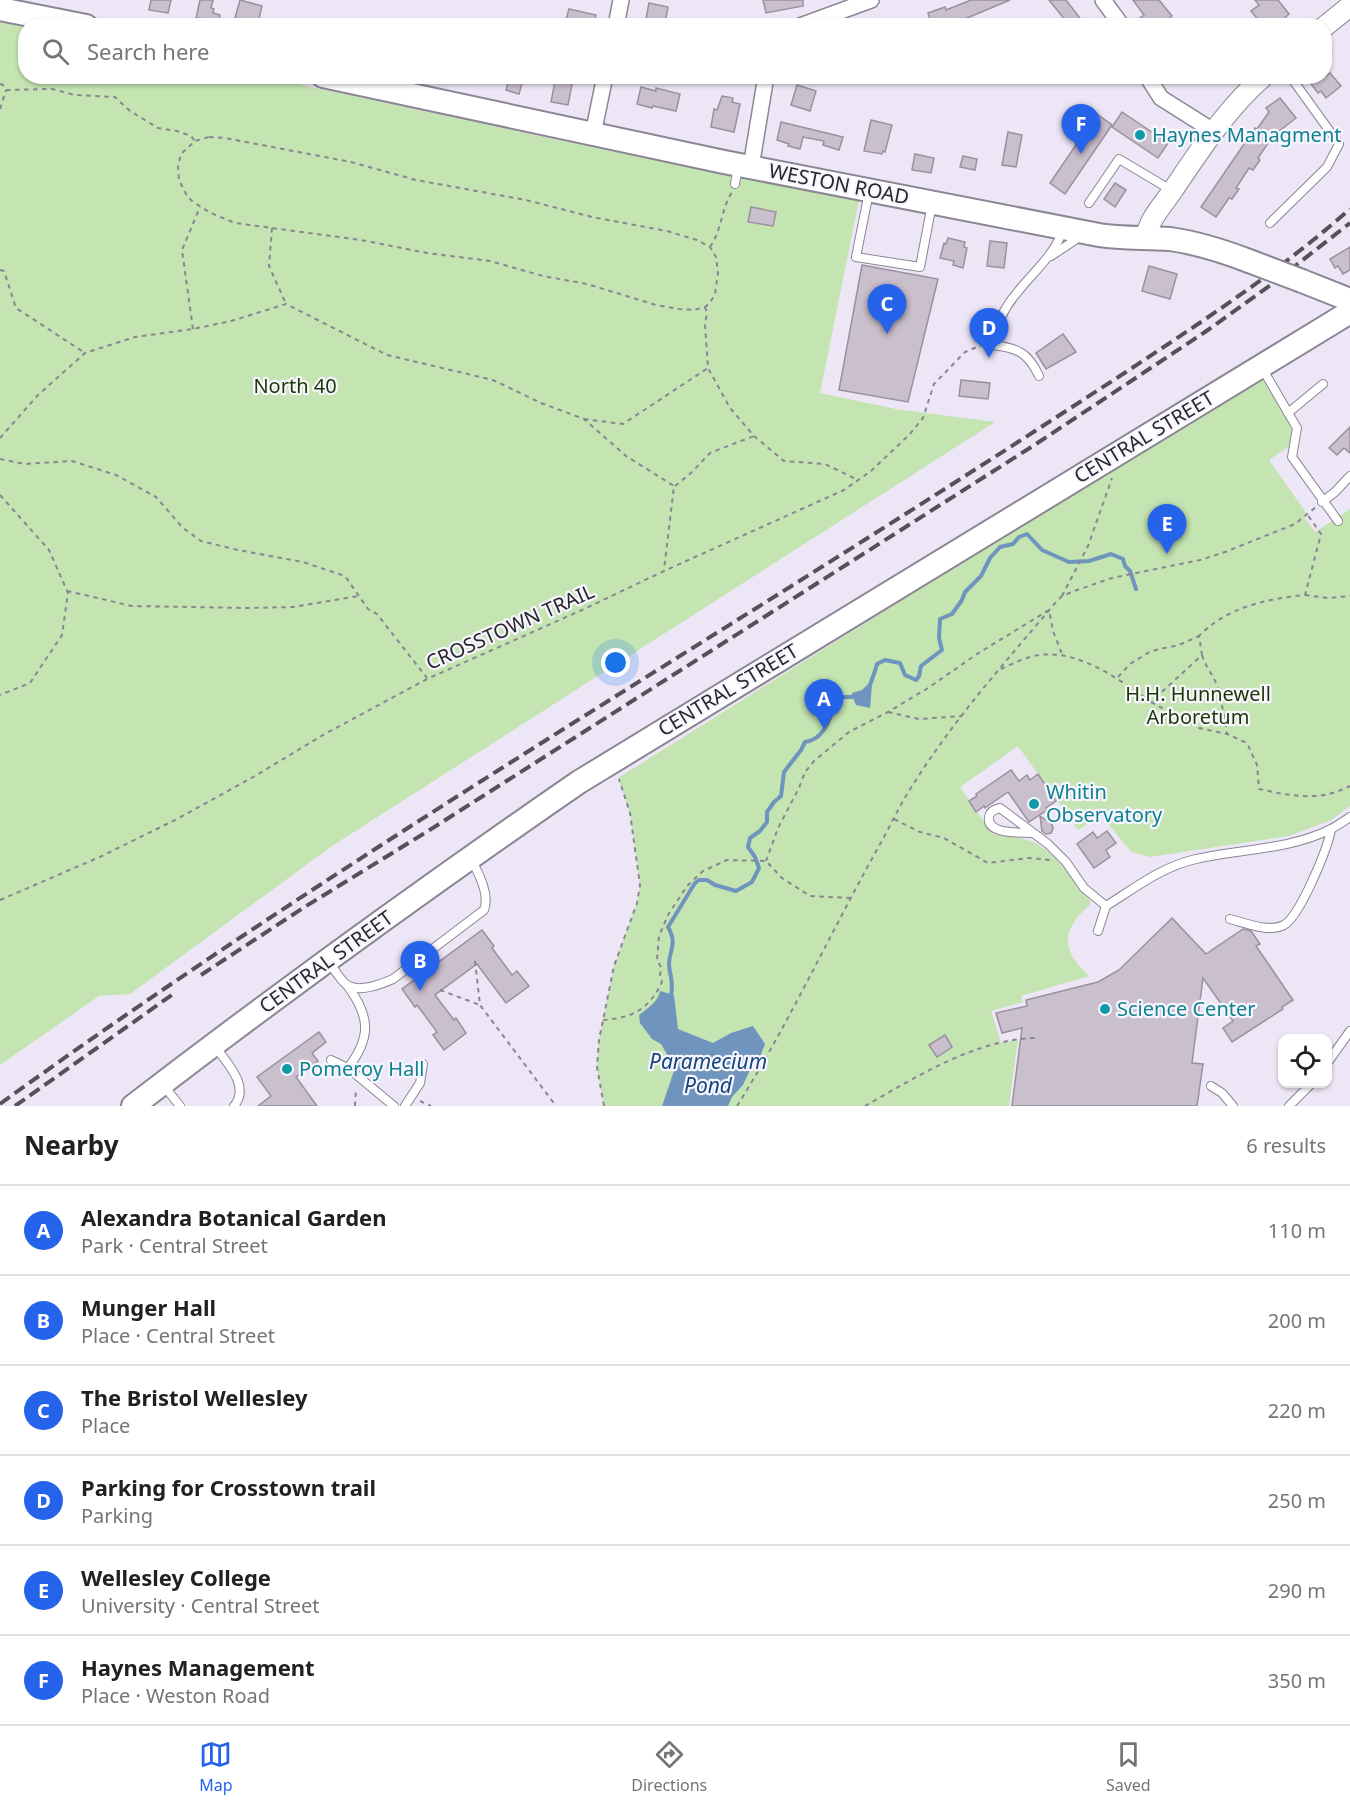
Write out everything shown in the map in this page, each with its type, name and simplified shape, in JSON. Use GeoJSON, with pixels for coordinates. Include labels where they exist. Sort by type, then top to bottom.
{"type":"FeatureCollection","features":[{"type":"Feature","properties":{"kind":"main road"},"geometry":{"type":"LineString","coordinates":[[0,9],[46,18]]}},
{"type":"Feature","properties":{"kind":"main road","name":"WESTON ROAD"},"geometry":{"type":"LineString","coordinates":[[360,84],[593,135],[741,172],[870,190],[1123,238],[1163,239],[1193,243],[1219,250],[1350,300]]}},
{"type":"Feature","properties":{"kind":"main road","name":"CENTRAL STREET"},"geometry":{"type":"LineString","coordinates":[[133,1106],[327,960],[579,782],[1350,312]]}},
{"type":"Feature","properties":{"kind":"street"},"geometry":{"type":"LineString","coordinates":[[618,18],[621,0]]}},
{"type":"Feature","properties":{"kind":"street"},"geometry":{"type":"LineString","coordinates":[[822,18],[871,0]]}},
{"type":"Feature","properties":{"kind":"street"},"geometry":{"type":"LineString","coordinates":[[1103,0],[1116,18]]}},
{"type":"Feature","properties":{"kind":"street"},"geometry":{"type":"LineString","coordinates":[[1332,21],[1350,6]]}},
{"type":"Feature","properties":{"kind":"street"},"geometry":{"type":"LineString","coordinates":[[593,135],[603,84]]}},
{"type":"Feature","properties":{"kind":"street"},"geometry":{"type":"LineString","coordinates":[[741,172],[764,84]]}},
{"type":"Feature","properties":{"kind":"street"},"geometry":{"type":"LineString","coordinates":[[1152,84],[1161,98],[1215,132]]}},
{"type":"Feature","properties":{"kind":"street"},"geometry":{"type":"LineString","coordinates":[[1146,238],[1150,224],[1172,191],[1242,97],[1256,84]]}},
{"type":"Feature","properties":{"kind":"lane"},"geometry":{"type":"LineString","coordinates":[[1270,223],[1327,167],[1339,144],[1296,84]]}},
{"type":"Feature","properties":{"kind":"lane"},"geometry":{"type":"LineString","coordinates":[[1089,203],[1119,159],[1172,191]]}},
{"type":"Feature","properties":{"kind":"lane"},"geometry":{"type":"LineString","coordinates":[[870,190],[856,257],[920,267],[932,202]]}},
{"type":"Feature","properties":{"kind":"lane"},"geometry":{"type":"LineString","coordinates":[[1039,376],[1031,362],[1019,351],[993,345],[999,321],[1009,303],[1047,258],[1064,228]]}},
{"type":"Feature","properties":{"kind":"lane"},"geometry":{"type":"LineString","coordinates":[[1047,258],[1073,243],[1086,232]]}},
{"type":"Feature","properties":{"kind":"lane"},"geometry":{"type":"LineString","coordinates":[[1261,366],[1297,428],[1292,457],[1322,502],[1338,521]]}},
{"type":"Feature","properties":{"kind":"lane"},"geometry":{"type":"LineString","coordinates":[[1287,412],[1323,384]]}},
{"type":"Feature","properties":{"kind":"lane"},"geometry":{"type":"LineString","coordinates":[[1322,502],[1350,476]]}},
{"type":"Feature","properties":{"kind":"lane"},"geometry":{"type":"LineString","coordinates":[[1032,833],[999,831],[990,823],[991,813],[1000,808],[1048,844],[1066,862],[1084,888],[1106,906]]}},
{"type":"Feature","properties":{"kind":"lane"},"geometry":{"type":"LineString","coordinates":[[1098,931],[1106,906],[1146,879],[1171,867],[1195,860],[1289,844],[1331,829],[1350,817]]}},
{"type":"Feature","properties":{"kind":"lane"},"geometry":{"type":"LineString","coordinates":[[1230,919],[1269,929],[1285,925],[1297,913],[1330,840],[1331,829]]}},
{"type":"Feature","properties":{"kind":"lane"},"geometry":{"type":"LineString","coordinates":[[347,985],[360,988],[378,986],[393,979],[484,910],[486,901],[482,885],[478,871],[470,857]]}},
{"type":"Feature","properties":{"kind":"lane"},"geometry":{"type":"LineString","coordinates":[[327,960],[360,1002],[365,1028],[363,1044],[348,1068]]}},
{"type":"Feature","properties":{"kind":"lane"},"geometry":{"type":"LineString","coordinates":[[1332,1056],[1350,1031]]}},
{"type":"Feature","properties":{"kind":"lane"},"geometry":{"type":"LineString","coordinates":[[213,1044],[240,1084],[241,1093],[234,1106]]}},
{"type":"Feature","properties":{"kind":"lane"},"geometry":{"type":"LineString","coordinates":[[332,1060],[348,1068],[394,1106]]}},
{"type":"Feature","properties":{"kind":"lane"},"geometry":{"type":"LineString","coordinates":[[405,1106],[420,1083],[423,1064]]}},
{"type":"Feature","properties":{"kind":"lane"},"geometry":{"type":"LineString","coordinates":[[163,1083],[180,1106]]}},
{"type":"Feature","properties":{"kind":"lane"},"geometry":{"type":"LineString","coordinates":[[1211,1086],[1222,1093],[1233,1106]]}},
{"type":"Feature","properties":{"kind":"lane"},"geometry":{"type":"LineString","coordinates":[[1289,1106],[1306,1088]]}},
{"type":"Feature","properties":{"kind":"path"},"geometry":{"type":"LineString","coordinates":[[0,84],[6,90],[0,110]]}},
{"type":"Feature","properties":{"kind":"path"},"geometry":{"type":"LineString","coordinates":[[6,90],[52,89],[75,95],[115,97],[130,111],[158,128],[191,136],[195,141]]}},
{"type":"Feature","properties":{"kind":"path"},"geometry":{"type":"LineString","coordinates":[[209,136],[225,138],[351,162],[416,180],[526,200],[592,217],[667,231],[697,240],[710,247],[716,257],[717,282],[713,299],[705,307],[687,310],[490,261],[236,223],[200,206],[187,196],[181,186],[178,173],[181,154],[195,141],[209,136]]}},
{"type":"Feature","properties":{"kind":"path"},"geometry":{"type":"LineString","coordinates":[[710,247],[717,236],[726,204],[741,172]]}},
{"type":"Feature","properties":{"kind":"path"},"geometry":{"type":"LineString","coordinates":[[193,329],[182,250],[200,206]]}},
{"type":"Feature","properties":{"kind":"path"},"geometry":{"type":"LineString","coordinates":[[272,228],[269,266],[286,304],[387,355],[493,380],[541,403],[584,419],[623,424],[708,368]]}},
{"type":"Feature","properties":{"kind":"path"},"geometry":{"type":"LineString","coordinates":[[0,270],[3,271],[16,308],[85,353]]}},
{"type":"Feature","properties":{"kind":"path"},"geometry":{"type":"LineString","coordinates":[[0,438],[38,395],[85,353],[135,337],[231,321],[286,304]]}},
{"type":"Feature","properties":{"kind":"path"},"geometry":{"type":"LineString","coordinates":[[705,307],[708,368],[730,408],[754,436],[784,461],[825,464],[859,481]]}},
{"type":"Feature","properties":{"kind":"path","name":"CROSSTOWN TRAIL"},"geometry":{"type":"LineString","coordinates":[[0,900],[102,856],[158,828],[255,776],[340,725],[427,678],[844,490],[859,481],[882,461],[916,426],[927,409],[934,384],[965,352],[983,344],[993,345]]}},
{"type":"Feature","properties":{"kind":"path"},"geometry":{"type":"LineString","coordinates":[[584,419],[626,456],[674,486]]}},
{"type":"Feature","properties":{"kind":"path"},"geometry":{"type":"LineString","coordinates":[[664,571],[674,486],[691,473],[710,453],[754,436]]}},
{"type":"Feature","properties":{"kind":"path"},"geometry":{"type":"LineString","coordinates":[[0,459],[25,464],[72,461],[116,475],[156,497],[183,528],[201,541],[303,562],[345,576],[368,609],[377,614],[427,678]]}},
{"type":"Feature","properties":{"kind":"path"},"geometry":{"type":"LineString","coordinates":[[736,1106],[771,1051],[850,898],[912,785],[940,743],[998,670],[1062,596],[1088,546],[1114,470]]}},
{"type":"Feature","properties":{"kind":"path"},"geometry":{"type":"LineString","coordinates":[[0,495],[49,550],[68,593],[62,634],[30,683],[0,695]]}},
{"type":"Feature","properties":{"kind":"path"},"geometry":{"type":"LineString","coordinates":[[1062,596],[1112,578],[1200,560],[1225,552],[1295,524],[1322,502]]}},
{"type":"Feature","properties":{"kind":"path"},"geometry":{"type":"LineString","coordinates":[[1305,596],[1321,534],[1307,514]]}},
{"type":"Feature","properties":{"kind":"path"},"geometry":{"type":"LineString","coordinates":[[67,591],[132,606],[235,608],[293,607],[358,596]]}},
{"type":"Feature","properties":{"kind":"path"},"geometry":{"type":"LineString","coordinates":[[1117,678],[1130,664],[1151,651],[1179,645],[1199,636],[1208,627],[1237,609],[1275,598],[1350,596]]}},
{"type":"Feature","properties":{"kind":"path"},"geometry":{"type":"LineString","coordinates":[[1049,610],[1053,631],[1062,654]]}},
{"type":"Feature","properties":{"kind":"path"},"geometry":{"type":"LineString","coordinates":[[766,861],[778,828],[800,788],[805,772],[814,761],[849,732],[928,688],[976,654],[1049,610]]}},
{"type":"Feature","properties":{"kind":"path"},"geometry":{"type":"LineString","coordinates":[[1199,636],[1202,655],[1214,678],[1224,713],[1227,734]]}},
{"type":"Feature","properties":{"kind":"path"},"geometry":{"type":"LineString","coordinates":[[998,670],[1028,657],[1062,654],[1110,673],[1151,702],[1198,728],[1227,734],[1247,743],[1257,765],[1259,789],[1303,797],[1337,793],[1350,786]]}},
{"type":"Feature","properties":{"kind":"path"},"geometry":{"type":"LineString","coordinates":[[1151,702],[1202,655]]}},
{"type":"Feature","properties":{"kind":"path"},"geometry":{"type":"LineString","coordinates":[[888,712],[919,719],[962,716]]}},
{"type":"Feature","properties":{"kind":"path"},"geometry":{"type":"LineString","coordinates":[[603,1106],[597,1067],[599,1040],[614,966],[637,903],[640,885],[630,813],[618,778]]}},
{"type":"Feature","properties":{"kind":"path"},"geometry":{"type":"LineString","coordinates":[[894,819],[920,832],[944,838],[988,863],[1028,858],[1066,862]]}},
{"type":"Feature","properties":{"kind":"path"},"geometry":{"type":"LineString","coordinates":[[603,1020],[633,1014],[648,1004],[656,995],[662,982],[661,967],[657,960],[659,936],[668,915],[687,886],[703,871],[727,860],[766,861],[782,878],[810,896],[850,898]]}},
{"type":"Feature","properties":{"kind":"path"},"geometry":{"type":"LineString","coordinates":[[475,961],[480,1005],[556,1106]]}},
{"type":"Feature","properties":{"kind":"path"},"geometry":{"type":"LineString","coordinates":[[440,990],[480,1005]]}},
{"type":"Feature","properties":{"kind":"path"},"geometry":{"type":"LineString","coordinates":[[865,1106],[917,1075],[957,1057],[995,1044],[1023,1038],[1036,1038]]}},
{"type":"Feature","properties":{"kind":"path"},"geometry":{"type":"LineString","coordinates":[[356,1075],[356,1106]]}},
{"type":"Feature","properties":{"kind":"green space","name":"North 40"},"geometry":{"type":"Polygon","coordinates":[[[0,22],[18,25],[18,84],[297,84],[600,149],[859,200],[820,393],[896,409],[995,422],[332,846],[130,994],[99,996],[0,1065],[0,22]]]}},
{"type":"Feature","properties":{"kind":"green space","name":"H.H. Hunnewell Arboretum"},"geometry":{"type":"Polygon","coordinates":[[[1267,377],[1297,428],[1294,443],[1269,460],[1307,514],[1304,517],[1315,532],[1350,509],[1350,806],[1331,820],[1289,836],[1150,857],[1131,852],[1101,815],[1078,830],[1018,746],[960,787],[992,834],[1023,839],[1042,847],[1065,869],[1091,902],[1074,922],[1068,939],[1071,954],[1089,976],[1021,996],[1023,1002],[991,1011],[1001,1043],[1018,1039],[1009,1106],[604,1106],[597,1067],[599,1040],[614,966],[637,903],[640,885],[630,813],[618,778],[1068,496],[1267,377]]]}},
{"type":"Feature","properties":{"kind":"water"},"geometry":{"type":"Polygon","coordinates":[[[869,683],[872,685],[870,708],[856,705],[852,693],[862,690],[869,683]]]}},
{"type":"Feature","properties":{"kind":"water","name":"Paramecium Pond"},"geometry":{"type":"Polygon","coordinates":[[[660,991],[674,995],[678,1029],[713,1043],[731,1033],[753,1026],[765,1044],[758,1062],[749,1072],[728,1106],[662,1106],[675,1068],[661,1044],[652,1039],[640,1023],[639,1015],[655,1002],[660,991]]]}},
{"type":"Feature","properties":{"kind":"building"},"geometry":{"type":"Polygon","coordinates":[[[151,0],[171,0],[168,13],[149,10],[151,0]]]}},
{"type":"Feature","properties":{"kind":"building"},"geometry":{"type":"Polygon","coordinates":[[[200,0],[213,0],[211,8],[214,9],[213,13],[220,15],[219,18],[196,18],[200,0]]]}},
{"type":"Feature","properties":{"kind":"building"},"geometry":{"type":"Polygon","coordinates":[[[240,0],[262,6],[259,18],[235,18],[240,0]]]}},
{"type":"Feature","properties":{"kind":"building"},"geometry":{"type":"Polygon","coordinates":[[[763,0],[803,0],[803,6],[766,13],[763,0]]]}},
{"type":"Feature","properties":{"kind":"building"},"geometry":{"type":"Polygon","coordinates":[[[971,0],[1010,0],[967,18],[930,18],[928,13],[945,7],[946,10],[971,0]]]}},
{"type":"Feature","properties":{"kind":"building"},"geometry":{"type":"Polygon","coordinates":[[[1049,0],[1066,0],[1080,18],[1064,18],[1049,0]]]}},
{"type":"Feature","properties":{"kind":"building"},"geometry":{"type":"Polygon","coordinates":[[[1133,0],[1159,0],[1172,16],[1170,18],[1140,18],[1144,15],[1133,0]]]}},
{"type":"Feature","properties":{"kind":"building"},"geometry":{"type":"Polygon","coordinates":[[[1255,0],[1278,0],[1289,14],[1285,18],[1257,18],[1251,11],[1259,5],[1255,0]]]}},
{"type":"Feature","properties":{"kind":"building"},"geometry":{"type":"Polygon","coordinates":[[[649,3],[668,7],[666,18],[646,18],[649,3]]]}},
{"type":"Feature","properties":{"kind":"building"},"geometry":{"type":"Polygon","coordinates":[[[569,9],[596,15],[595,18],[566,18],[569,9]]]}},
{"type":"Feature","properties":{"kind":"building"},"geometry":{"type":"Polygon","coordinates":[[[1332,75],[1341,86],[1326,98],[1321,91],[1318,93],[1311,84],[1332,84],[1332,75]]]}},
{"type":"Feature","properties":{"kind":"building"},"geometry":{"type":"Polygon","coordinates":[[[508,84],[522,84],[519,94],[506,90],[508,84]]]}},
{"type":"Feature","properties":{"kind":"building"},"geometry":{"type":"Polygon","coordinates":[[[554,84],[572,84],[568,105],[551,102],[554,84]]]}},
{"type":"Feature","properties":{"kind":"building"},"geometry":{"type":"Polygon","coordinates":[[[797,85],[816,91],[810,111],[791,105],[797,85]]]}},
{"type":"Feature","properties":{"kind":"building"},"geometry":{"type":"Polygon","coordinates":[[[641,87],[680,94],[676,111],[637,104],[641,87]]]}},
{"type":"Feature","properties":{"kind":"building"},"geometry":{"type":"Polygon","coordinates":[[[722,96],[733,98],[732,102],[740,104],[734,132],[711,127],[714,109],[717,110],[722,96]]]}},
{"type":"Feature","properties":{"kind":"building"},"geometry":{"type":"Polygon","coordinates":[[[1280,98],[1296,118],[1273,136],[1253,170],[1249,168],[1236,188],[1239,189],[1232,199],[1229,198],[1216,217],[1201,207],[1255,128],[1257,129],[1269,112],[1266,108],[1280,98]]]}},
{"type":"Feature","properties":{"kind":"building","name":"Haynes Managment"},"geometry":{"type":"Polygon","coordinates":[[[1122,112],[1168,143],[1158,158],[1112,127],[1122,112]]]}},
{"type":"Feature","properties":{"kind":"building"},"geometry":{"type":"Polygon","coordinates":[[[1097,114],[1112,125],[1065,194],[1050,183],[1097,114]]]}},
{"type":"Feature","properties":{"kind":"building"},"geometry":{"type":"Polygon","coordinates":[[[871,120],[892,125],[885,152],[883,151],[882,154],[864,151],[871,120]]]}},
{"type":"Feature","properties":{"kind":"building"},"geometry":{"type":"Polygon","coordinates":[[[781,122],[843,137],[839,150],[823,145],[824,141],[803,137],[800,149],[788,146],[789,144],[777,140],[781,122]]]}},
{"type":"Feature","properties":{"kind":"building"},"geometry":{"type":"Polygon","coordinates":[[[1008,132],[1022,135],[1016,167],[1002,165],[1008,132]]]}},
{"type":"Feature","properties":{"kind":"building"},"geometry":{"type":"Polygon","coordinates":[[[915,154],[934,158],[931,173],[912,170],[915,154]]]}},
{"type":"Feature","properties":{"kind":"building"},"geometry":{"type":"Polygon","coordinates":[[[963,156],[977,159],[975,170],[960,167],[963,156]]]}},
{"type":"Feature","properties":{"kind":"building"},"geometry":{"type":"Polygon","coordinates":[[[1115,183],[1126,190],[1115,207],[1104,199],[1115,183]]]}},
{"type":"Feature","properties":{"kind":"building"},"geometry":{"type":"Polygon","coordinates":[[[751,207],[776,212],[773,226],[748,222],[751,207]]]}},
{"type":"Feature","properties":{"kind":"building"},"geometry":{"type":"Polygon","coordinates":[[[948,238],[965,242],[964,247],[967,248],[963,268],[953,265],[954,261],[940,258],[944,243],[946,244],[948,238]]]}},
{"type":"Feature","properties":{"kind":"building"},"geometry":{"type":"Polygon","coordinates":[[[990,241],[1007,243],[1004,268],[987,266],[990,241]]]}},
{"type":"Feature","properties":{"kind":"building"},"geometry":{"type":"Polygon","coordinates":[[[1350,247],[1350,270],[1343,274],[1338,266],[1335,268],[1330,259],[1350,247]]]}},
{"type":"Feature","properties":{"kind":"building"},"geometry":{"type":"Polygon","coordinates":[[[862,265],[938,279],[908,402],[839,390],[862,265]]]}},
{"type":"Feature","properties":{"kind":"building"},"geometry":{"type":"Polygon","coordinates":[[[1149,266],[1177,274],[1170,299],[1142,291],[1149,266]]]}},
{"type":"Feature","properties":{"kind":"building"},"geometry":{"type":"Polygon","coordinates":[[[1063,334],[1076,352],[1046,369],[1036,353],[1063,334]]]}},
{"type":"Feature","properties":{"kind":"building"},"geometry":{"type":"Polygon","coordinates":[[[961,380],[990,383],[988,399],[959,396],[961,380]]]}},
{"type":"Feature","properties":{"kind":"building"},"geometry":{"type":"Polygon","coordinates":[[[1350,427],[1350,453],[1344,448],[1337,455],[1329,448],[1350,427]]]}},
{"type":"Feature","properties":{"kind":"building","name":"Whitin Observatory"},"geometry":{"type":"Polygon","coordinates":[[[1011,770],[1019,781],[1027,775],[1030,780],[1038,774],[1056,801],[1029,822],[1008,792],[976,812],[969,801],[1011,770]]]}},
{"type":"Feature","properties":{"kind":"building"},"geometry":{"type":"Polygon","coordinates":[[[1040,816],[1052,824],[1051,833],[1046,834],[1042,831],[1040,816]]]}},
{"type":"Feature","properties":{"kind":"building"},"geometry":{"type":"Polygon","coordinates":[[[1107,831],[1116,843],[1106,850],[1110,857],[1094,868],[1077,844],[1093,832],[1097,838],[1107,831]]]}},
{"type":"Feature","properties":{"kind":"building","name":"Science Center"},"geometry":{"type":"Polygon","coordinates":[[[1172,918],[1206,954],[1243,929],[1251,931],[1260,944],[1256,946],[1293,1000],[1232,1042],[1223,1028],[1233,1021],[1203,978],[1192,1063],[1203,1064],[1197,1106],[1012,1106],[1022,1028],[1002,1033],[996,1013],[1027,1006],[1026,1000],[1098,982],[1119,970],[1172,918]]]}},
{"type":"Feature","properties":{"kind":"building"},"geometry":{"type":"Polygon","coordinates":[[[482,930],[512,975],[517,971],[529,986],[506,1003],[477,964],[435,995],[466,1033],[444,1050],[433,1035],[437,1032],[402,989],[482,930]]]}},
{"type":"Feature","properties":{"kind":"building","name":"Pomeroy Hall"},"geometry":{"type":"Polygon","coordinates":[[[319,1032],[326,1042],[312,1053],[318,1061],[296,1077],[317,1106],[258,1106],[271,1096],[257,1077],[319,1032]]]}},
{"type":"Feature","properties":{"kind":"building"},"geometry":{"type":"Polygon","coordinates":[[[945,1035],[952,1047],[937,1057],[929,1045],[945,1035]]]}},
{"type":"Feature","properties":{"kind":"waterway"},"geometry":{"type":"LineString","coordinates":[[869,689],[877,664],[885,660],[900,663],[905,675],[916,680],[921,666],[942,650],[939,638],[940,619],[952,614],[965,592],[981,576],[990,558],[1000,547],[1013,544],[1019,537],[1027,534],[1042,550],[1069,562],[1089,561],[1111,554],[1123,559],[1136,589]]}},
{"type":"Feature","properties":{"kind":"waterway"},"geometry":{"type":"LineString","coordinates":[[671,995],[669,960],[673,943],[668,927],[695,883],[699,880],[707,880],[715,885],[736,891],[752,882],[759,868],[748,847],[750,838],[767,822],[767,812],[781,796],[784,772],[805,742],[812,740],[823,731],[839,697],[857,697]]}},
{"type":"Feature","properties":{"kind":"railway"},"geometry":{"type":"LineString","coordinates":[[0,1104],[105,1029],[320,885],[931,498],[1155,353],[1269,274],[1350,209]]}},
{"type":"Feature","properties":{"kind":"railway"},"geometry":{"type":"LineString","coordinates":[[201,975],[303,908],[1036,444],[1205,332],[1272,284],[1350,223]]}},
{"type":"Feature","properties":{"kind":"railway"},"geometry":{"type":"LineString","coordinates":[[15,1106],[176,992]]}},
{"type":"Feature","properties":{"kind":"place","name":"Haynes Managment"},"geometry":{"type":"Point","coordinates":[1140,135]}},
{"type":"Feature","properties":{"kind":"place","name":"Haynes Management"},"geometry":{"type":"Point","coordinates":[1081,154]}},
{"type":"Feature","properties":{"kind":"place","name":"The Bristol Wellesley"},"geometry":{"type":"Point","coordinates":[887,334]}},
{"type":"Feature","properties":{"kind":"place","name":"Parking for Crosstown trail"},"geometry":{"type":"Point","coordinates":[989,358]}},
{"type":"Feature","properties":{"kind":"place","name":"Wellesley College"},"geometry":{"type":"Point","coordinates":[1167,554]}},
{"type":"Feature","properties":{"kind":"place","name":"Alexandra Botanical Garden"},"geometry":{"type":"Point","coordinates":[824,729]}},
{"type":"Feature","properties":{"kind":"place","name":"Whitin Observatory"},"geometry":{"type":"Point","coordinates":[1034,804]}},
{"type":"Feature","properties":{"kind":"place","name":"Munger Hall"},"geometry":{"type":"Point","coordinates":[420,991]}},
{"type":"Feature","properties":{"kind":"place","name":"Science Center"},"geometry":{"type":"Point","coordinates":[1105,1009]}},
{"type":"Feature","properties":{"kind":"place","name":"Pomeroy Hall"},"geometry":{"type":"Point","coordinates":[287,1069]}}]}
